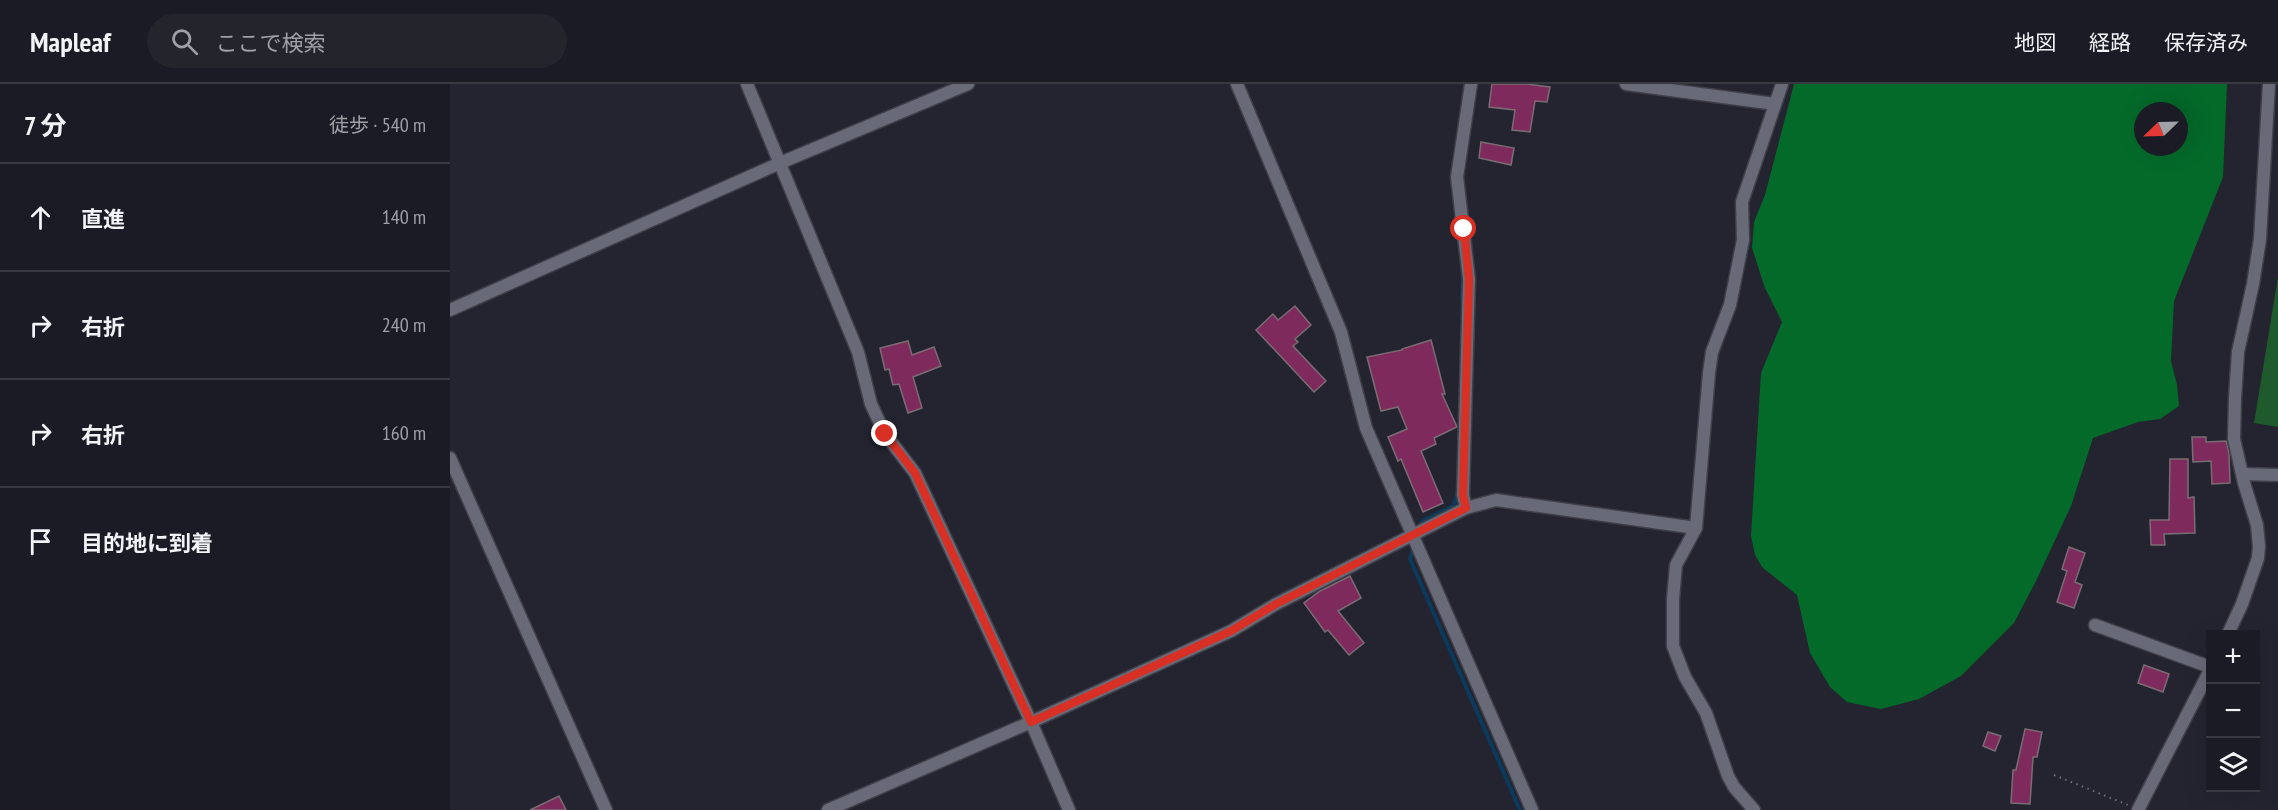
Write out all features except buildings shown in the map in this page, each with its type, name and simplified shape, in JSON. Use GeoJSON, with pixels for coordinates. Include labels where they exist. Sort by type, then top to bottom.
{"type":"FeatureCollection","features":[{"type":"Feature","properties":{"kind":"street"},"geometry":{"type":"LineString","coordinates":[[747,84],[858,352],[871,404],[885,434],[915,473],[1031,722],[1069,810]]}},
{"type":"Feature","properties":{"kind":"street"},"geometry":{"type":"LineString","coordinates":[[450,310],[780,163],[968,84]]}},
{"type":"Feature","properties":{"kind":"street"},"geometry":{"type":"LineString","coordinates":[[1237,84],[1341,332],[1366,428],[1532,810]]}},
{"type":"Feature","properties":{"kind":"street"},"geometry":{"type":"LineString","coordinates":[[1466,508],[1463,483],[1469,279],[1456,177],[1471,84]]}},
{"type":"Feature","properties":{"kind":"street"},"geometry":{"type":"LineString","coordinates":[[1626,84],[1775,104]]}},
{"type":"Feature","properties":{"kind":"street"},"geometry":{"type":"LineString","coordinates":[[1754,810],[1734,787],[1728,776],[1706,713],[1685,677],[1673,646],[1673,599],[1676,565],[1696,528],[1712,352],[1730,305],[1743,240],[1742,202],[1782,84]]}},
{"type":"Feature","properties":{"kind":"street"},"geometry":{"type":"LineString","coordinates":[[2230,630],[2242,604],[2258,558],[2259,546],[2257,525],[2234,439],[2238,352],[2260,239],[2269,84]]}},
{"type":"Feature","properties":{"kind":"street"},"geometry":{"type":"LineString","coordinates":[[450,458],[606,810]]}},
{"type":"Feature","properties":{"kind":"street"},"geometry":{"type":"LineString","coordinates":[[2242,474],[2278,475]]}},
{"type":"Feature","properties":{"kind":"street"},"geometry":{"type":"LineString","coordinates":[[828,810],[1031,722],[1231,631],[1276,604],[1466,508],[1496,500],[1696,528]]}},
{"type":"Feature","properties":{"kind":"street"},"geometry":{"type":"LineString","coordinates":[[2095,625],[2206,666]]}},
{"type":"Feature","properties":{"kind":"street"},"geometry":{"type":"LineString","coordinates":[[2139,810],[2206,678]]}},
{"type":"Feature","properties":{"kind":"path"},"geometry":{"type":"LineString","coordinates":[[2054,775],[2139,810]]}},
{"type":"Feature","properties":{"kind":"green space"},"geometry":{"type":"Polygon","coordinates":[[[1794,84],[2227,84],[2223,177],[2174,301],[2171,361],[2179,406],[2160,419],[2138,422],[2093,438],[2071,506],[2014,623],[1961,676],[1919,699],[1881,709],[1847,702],[1830,687],[1810,653],[1797,595],[1762,567],[1755,555],[1751,536],[1761,373],[1782,322],[1765,288],[1752,248],[1754,222],[1765,195],[1794,84]]]}},
{"type":"Feature","properties":{"kind":"green space"},"geometry":{"type":"Polygon","coordinates":[[[2278,277],[2278,427],[2254,423],[2278,277]]]}},
{"type":"Feature","properties":{"kind":"waterway"},"geometry":{"type":"LineString","coordinates":[[1452,182],[1455,208]]}},
{"type":"Feature","properties":{"kind":"waterway"},"geometry":{"type":"LineString","coordinates":[[1462,300],[1463,274]]}},
{"type":"Feature","properties":{"kind":"waterway"},"geometry":{"type":"LineString","coordinates":[[1420,528],[1422,521],[1453,506],[1458,493]]}},
{"type":"Feature","properties":{"kind":"waterway"},"geometry":{"type":"LineString","coordinates":[[1414,546],[1410,559],[1520,810]]}},
{"type":"Feature","properties":{"kind":"route"},"geometry":{"type":"LineString","coordinates":[[885,434],[915,473],[1031,722],[1231,631],[1276,604],[1466,508],[1463,495],[1469,279],[1464,229]]}}]}
